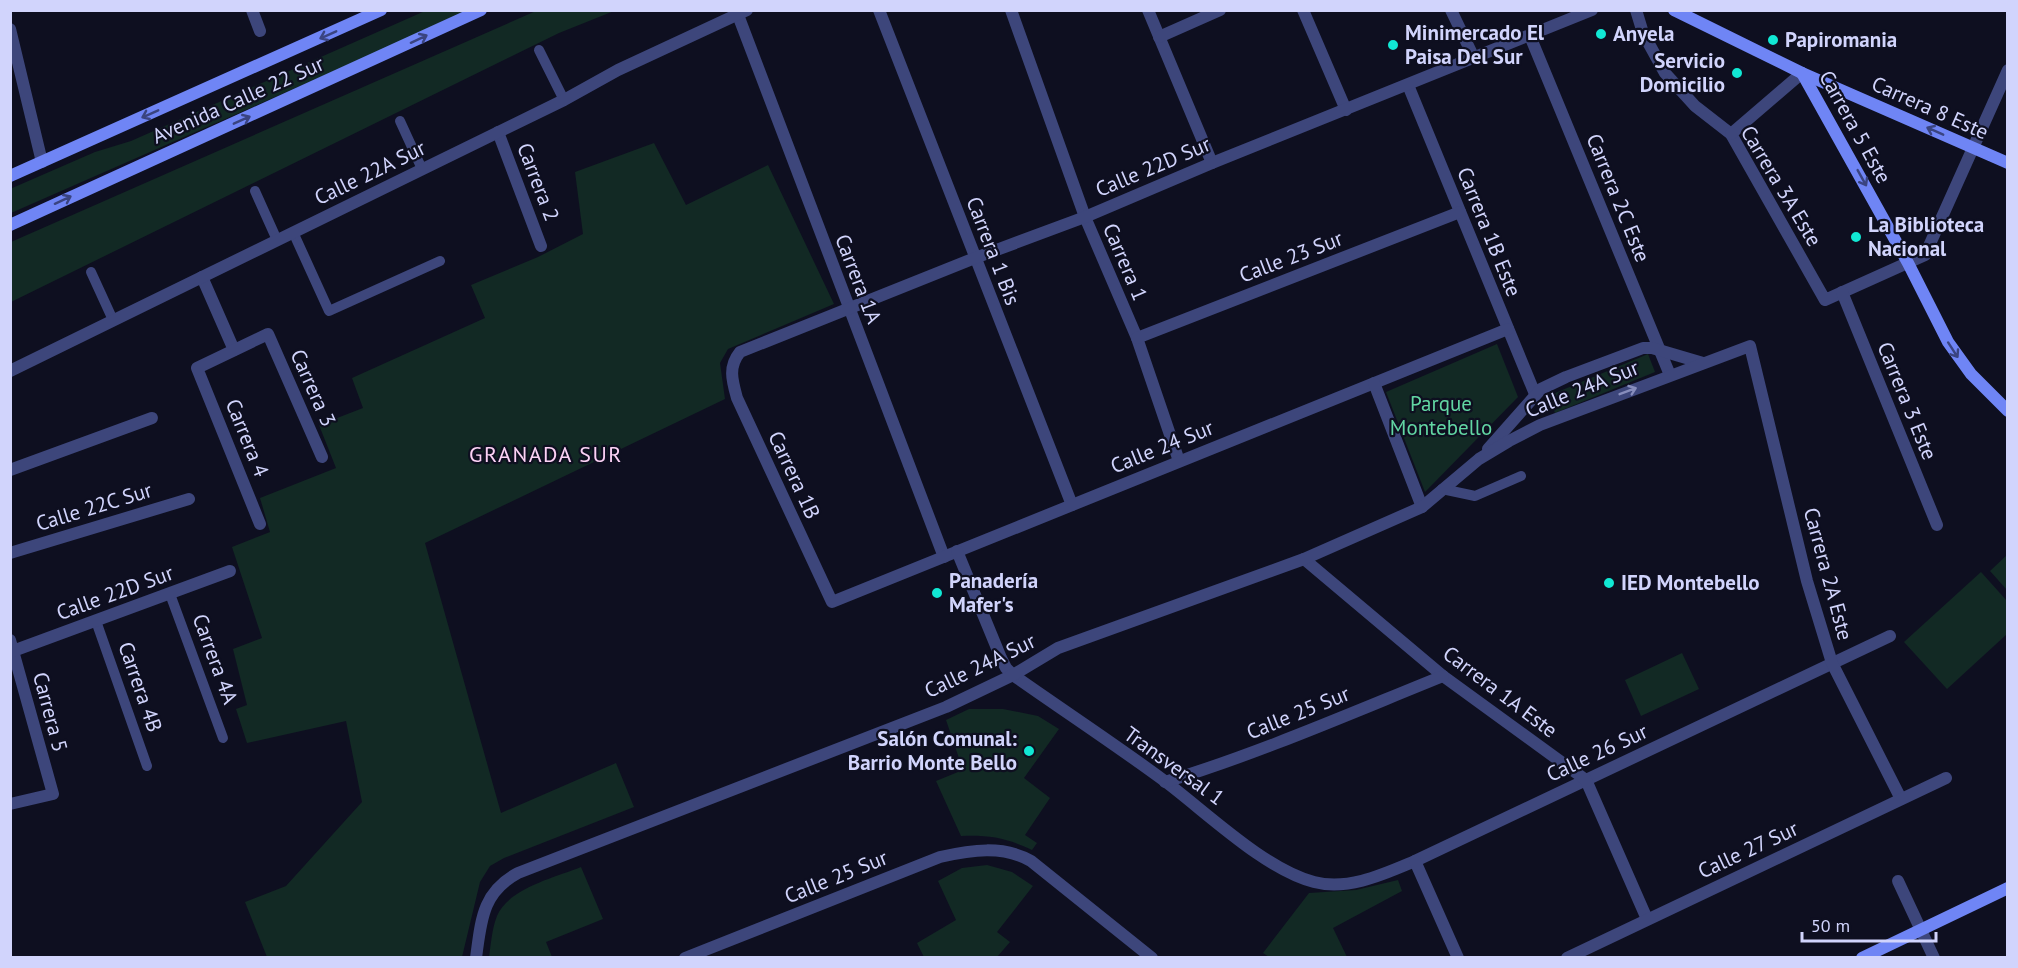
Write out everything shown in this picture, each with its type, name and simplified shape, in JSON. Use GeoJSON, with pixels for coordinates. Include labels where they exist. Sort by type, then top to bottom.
{"type":"FeatureCollection","features":[{"type":"Feature","properties":{"kind":"street"},"geometry":{"type":"LineString","coordinates":[[252,10],[260,31]]}},
{"type":"Feature","properties":{"kind":"street","name":"Avenida Calle 22 Sur"},"geometry":{"type":"LineString","coordinates":[[10,176],[381,10]]}},
{"type":"Feature","properties":{"kind":"street","name":"Avenida Calle 22 Sur"},"geometry":{"type":"LineString","coordinates":[[10,225],[481,10]]}},
{"type":"Feature","properties":{"kind":"street","name":"Carrera 1 Bis"},"geometry":{"type":"LineString","coordinates":[[879,10],[1072,505]]}},
{"type":"Feature","properties":{"kind":"street","name":"Carrera 1"},"geometry":{"type":"LineString","coordinates":[[1011,10],[1085,217],[1137,338],[1179,461]]}},
{"type":"Feature","properties":{"kind":"street"},"geometry":{"type":"LineString","coordinates":[[1148,10],[1212,163]]}},
{"type":"Feature","properties":{"kind":"street"},"geometry":{"type":"LineString","coordinates":[[1159,36],[1220,10]]}},
{"type":"Feature","properties":{"kind":"street"},"geometry":{"type":"LineString","coordinates":[[1303,10],[1346,110]]}},
{"type":"Feature","properties":{"kind":"street"},"geometry":{"type":"LineString","coordinates":[[1451,10],[1474,58]]}},
{"type":"Feature","properties":{"kind":"street","name":"Calle 22D Sur"},"geometry":{"type":"LineString","coordinates":[[733,362],[740,352],[975,258],[1085,217],[1212,163],[1592,10]]}},
{"type":"Feature","properties":{"kind":"street","name":"Carrera 3A Este"},"geometry":{"type":"LineString","coordinates":[[1636,10],[1643,33],[1665,73],[1695,106],[1731,134],[1825,300],[1842,292]]}},
{"type":"Feature","properties":{"kind":"street","name":"Carrera 8 Este"},"geometry":{"type":"LineString","coordinates":[[1674,10],[1802,73],[2007,163]]}},
{"type":"Feature","properties":{"kind":"street","name":"Calle 22A Sur"},"geometry":{"type":"LineString","coordinates":[[10,371],[740,12]]}},
{"type":"Feature","properties":{"kind":"street","name":"Carrera 1A"},"geometry":{"type":"LineString","coordinates":[[740,12],[848,309],[944,557]]}},
{"type":"Feature","properties":{"kind":"street"},"geometry":{"type":"LineString","coordinates":[[10,29],[14,61],[42,162]]}},
{"type":"Feature","properties":{"kind":"street","name":"Carrera 2C Este"},"geometry":{"type":"LineString","coordinates":[[1530,36],[1670,375]]}},
{"type":"Feature","properties":{"kind":"street"},"geometry":{"type":"LineString","coordinates":[[1842,292],[1925,255],[2007,70]]}},
{"type":"Feature","properties":{"kind":"street"},"geometry":{"type":"LineString","coordinates":[[1731,134],[1802,73]]}},
{"type":"Feature","properties":{"kind":"street","name":"Carrera 5 Este"},"geometry":{"type":"LineString","coordinates":[[1802,73],[1908,262],[1958,358],[1983,388],[2007,411]]}},
{"type":"Feature","properties":{"kind":"street","name":"Carrera 1B Este"},"geometry":{"type":"LineString","coordinates":[[1408,85],[1535,394]]}},
{"type":"Feature","properties":{"kind":"street","name":"Carrera 2"},"geometry":{"type":"LineString","coordinates":[[498,132],[541,246]]}},
{"type":"Feature","properties":{"kind":"street","name":"Calle 23 Sur"},"geometry":{"type":"LineString","coordinates":[[1137,338],[1460,212]]}},
{"type":"Feature","properties":{"kind":"street"},"geometry":{"type":"LineString","coordinates":[[202,277],[234,350]]}},
{"type":"Feature","properties":{"kind":"street","name":"Carrera 3 Este"},"geometry":{"type":"LineString","coordinates":[[1842,292],[1936,525]]}},
{"type":"Feature","properties":{"kind":"street","name":"Calle 24 Sur"},"geometry":{"type":"LineString","coordinates":[[832,602],[1508,329]]}},
{"type":"Feature","properties":{"kind":"street","name":"Carrera 3"},"geometry":{"type":"LineString","coordinates":[[234,350],[268,334],[322,457]]}},
{"type":"Feature","properties":{"kind":"street","name":"Calle 24A Sur"},"geometry":{"type":"LineString","coordinates":[[476,957],[483,912],[491,896],[503,882],[518,873],[946,707],[1012,675],[1058,648],[1304,559],[1422,507],[1479,459],[1540,425],[1750,346]]}},
{"type":"Feature","properties":{"kind":"street","name":"Carrera 2A Este"},"geometry":{"type":"LineString","coordinates":[[1750,346],[1807,581],[1832,663],[1901,799]]}},
{"type":"Feature","properties":{"kind":"street","name":"Calle 24A Sur"},"geometry":{"type":"LineString","coordinates":[[1479,459],[1535,394],[1549,384],[1643,348],[1659,350],[1703,363]]}},
{"type":"Feature","properties":{"kind":"street","name":"Carrera 4"},"geometry":{"type":"LineString","coordinates":[[234,350],[197,368],[260,524]]}},
{"type":"Feature","properties":{"kind":"street","name":"Carrera 1B"},"geometry":{"type":"LineString","coordinates":[[733,362],[732,381],[737,398],[832,602]]}},
{"type":"Feature","properties":{"kind":"street"},"geometry":{"type":"LineString","coordinates":[[1374,383],[1422,507]]}},
{"type":"Feature","properties":{"kind":"street"},"geometry":{"type":"LineString","coordinates":[[10,470],[152,418]]}},
{"type":"Feature","properties":{"kind":"street","name":"Calle 22C Sur"},"geometry":{"type":"LineString","coordinates":[[10,552],[189,499]]}},
{"type":"Feature","properties":{"kind":"street"},"geometry":{"type":"LineString","coordinates":[[957,551],[1001,658],[1012,675]]}},
{"type":"Feature","properties":{"kind":"street","name":"Carrera 1A Este"},"geometry":{"type":"LineString","coordinates":[[1304,559],[1443,676],[1586,780]]}},
{"type":"Feature","properties":{"kind":"street","name":"Calle 22D Sur"},"geometry":{"type":"LineString","coordinates":[[12,646],[96,621],[230,571]]}},
{"type":"Feature","properties":{"kind":"street","name":"Calle 26 Sur"},"geometry":{"type":"LineString","coordinates":[[1314,882],[1360,881],[1415,861],[1890,636]]}},
{"type":"Feature","properties":{"kind":"street","name":"Carrera 5"},"geometry":{"type":"LineString","coordinates":[[10,804],[53,794],[12,646]]}},
{"type":"Feature","properties":{"kind":"street","name":"Transversal 1"},"geometry":{"type":"LineString","coordinates":[[1012,675],[1165,782],[1269,861],[1314,882]]}},
{"type":"Feature","properties":{"kind":"street","name":"Calle 25 Sur"},"geometry":{"type":"LineString","coordinates":[[1165,782],[1234,760],[1443,676]]}},
{"type":"Feature","properties":{"kind":"street","name":"Calle 27 Sur"},"geometry":{"type":"LineString","coordinates":[[1567,957],[1946,778]]}},
{"type":"Feature","properties":{"kind":"street"},"geometry":{"type":"LineString","coordinates":[[1586,780],[1647,919]]}},
{"type":"Feature","properties":{"kind":"street","name":"Calle 25 Sur"},"geometry":{"type":"LineString","coordinates":[[685,957],[940,857],[969,851],[1005,850],[1019,854],[1043,869],[1152,957]]}},
{"type":"Feature","properties":{"kind":"street"},"geometry":{"type":"LineString","coordinates":[[1415,861],[1458,957]]}},
{"type":"Feature","properties":{"kind":"street"},"geometry":{"type":"LineString","coordinates":[[1898,881],[1934,957]]}},
{"type":"Feature","properties":{"kind":"street"},"geometry":{"type":"LineString","coordinates":[[1862,957],[2007,888]]}},
{"type":"Feature","properties":{"kind":"lane"},"geometry":{"type":"LineString","coordinates":[[539,50],[564,100]]}},
{"type":"Feature","properties":{"kind":"lane"},"geometry":{"type":"LineString","coordinates":[[400,121],[422,169]]}},
{"type":"Feature","properties":{"kind":"lane"},"geometry":{"type":"LineString","coordinates":[[255,191],[277,240]]}},
{"type":"Feature","properties":{"kind":"lane"},"geometry":{"type":"LineString","coordinates":[[293,232],[328,311],[440,261]]}},
{"type":"Feature","properties":{"kind":"lane"},"geometry":{"type":"LineString","coordinates":[[90,272],[113,320]]}},
{"type":"Feature","properties":{"kind":"lane"},"geometry":{"type":"LineString","coordinates":[[1442,489],[1475,496],[1521,476]]}},
{"type":"Feature","properties":{"kind":"lane","name":"Carrera 4A"},"geometry":{"type":"LineString","coordinates":[[170,594],[223,738]]}},
{"type":"Feature","properties":{"kind":"lane","name":"Carrera 4B"},"geometry":{"type":"LineString","coordinates":[[96,621],[147,766]]}},
{"type":"Feature","properties":{"kind":"green space"},"geometry":{"type":"Polygon","coordinates":[[[425,11],[471,11],[11,213],[10,189],[95,152],[131,141],[425,11]]]}},
{"type":"Feature","properties":{"kind":"green space"},"geometry":{"type":"Polygon","coordinates":[[[536,11],[614,11],[559,33],[11,302],[11,242],[536,11]]]}},
{"type":"Feature","properties":{"kind":"green space"},"geometry":{"type":"Polygon","coordinates":[[[654,143],[686,205],[768,165],[834,304],[728,349],[720,363],[725,399],[425,543],[501,813],[616,763],[634,807],[504,858],[490,866],[480,882],[462,957],[267,957],[245,902],[286,886],[362,802],[346,721],[247,743],[236,709],[247,705],[233,649],[262,638],[232,547],[270,532],[260,498],[336,468],[319,425],[363,408],[352,378],[485,318],[471,285],[538,257],[583,234],[575,172],[654,143]]]}},
{"type":"Feature","properties":{"kind":"green space","name":"Parque Montebello"},"geometry":{"type":"Polygon","coordinates":[[[1497,344],[1518,397],[1425,492],[1386,392],[1497,344]]]}},
{"type":"Feature","properties":{"kind":"green space"},"geometry":{"type":"Polygon","coordinates":[[[1648,354],[1655,372],[1555,413],[1548,396],[1648,354]]]}},
{"type":"Feature","properties":{"kind":"green space"},"geometry":{"type":"Polygon","coordinates":[[[2007,555],[2007,590],[1990,571],[2007,555]]]}},
{"type":"Feature","properties":{"kind":"green space"},"geometry":{"type":"Polygon","coordinates":[[[1981,572],[2007,601],[2007,634],[1947,689],[1904,642],[1981,572]]]}},
{"type":"Feature","properties":{"kind":"green space"},"geometry":{"type":"Polygon","coordinates":[[[1682,653],[1699,689],[1641,716],[1625,680],[1682,653]]]}},
{"type":"Feature","properties":{"kind":"green space"},"geometry":{"type":"Polygon","coordinates":[[[969,709],[1003,709],[1038,716],[1059,729],[1024,778],[1050,798],[1025,835],[1037,843],[1032,850],[998,838],[961,836],[936,781],[963,770],[946,720],[969,709]]]}},
{"type":"Feature","properties":{"kind":"green space"},"geometry":{"type":"Polygon","coordinates":[[[987,865],[1012,872],[1033,886],[997,932],[1010,942],[997,957],[924,957],[917,943],[956,920],[938,881],[962,868],[987,865]]]}},
{"type":"Feature","properties":{"kind":"green space"},"geometry":{"type":"Polygon","coordinates":[[[581,867],[603,919],[546,942],[552,957],[489,957],[497,916],[511,898],[533,885],[581,867]]]}},
{"type":"Feature","properties":{"kind":"green space"},"geometry":{"type":"Polygon","coordinates":[[[1398,880],[1402,891],[1333,928],[1347,957],[1269,957],[1263,953],[1309,893],[1356,890],[1398,880]]]}},
{"type":"Feature","properties":{"kind":"place","name":"Anyela"},"geometry":{"type":"Point","coordinates":[1601,34]}},
{"type":"Feature","properties":{"kind":"place","name":"Papiromania"},"geometry":{"type":"Point","coordinates":[1773,40]}},
{"type":"Feature","properties":{"kind":"place","name":"Minimercado El Paisa Del Sur"},"geometry":{"type":"Point","coordinates":[1393,45]}},
{"type":"Feature","properties":{"kind":"place","name":"Servicio Domicilio"},"geometry":{"type":"Point","coordinates":[1737,73]}},
{"type":"Feature","properties":{"kind":"place","name":"La Biblioteca Nacional"},"geometry":{"type":"Point","coordinates":[1856,237]}},
{"type":"Feature","properties":{"kind":"place","name":"IED Montebello"},"geometry":{"type":"Point","coordinates":[1609,583]}},
{"type":"Feature","properties":{"kind":"place","name":"Panadería Mafer's"},"geometry":{"type":"Point","coordinates":[937,593]}},
{"type":"Feature","properties":{"kind":"place","name":"Salón Comunal: Barrio Monte Bello"},"geometry":{"type":"Point","coordinates":[1029,751]}},
{"type":"Feature","properties":{"kind":"district","name":"GRANADA SUR"},"geometry":{"type":"Point","coordinates":[546,454]}}]}
